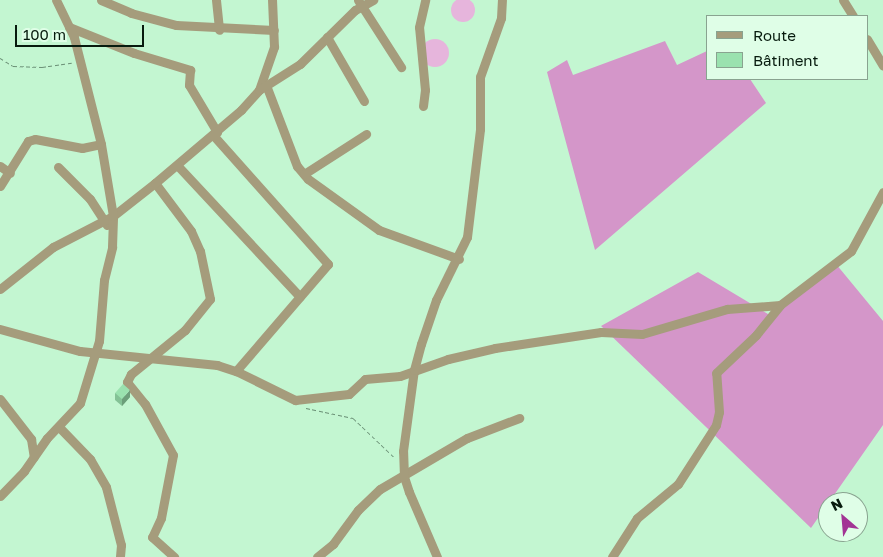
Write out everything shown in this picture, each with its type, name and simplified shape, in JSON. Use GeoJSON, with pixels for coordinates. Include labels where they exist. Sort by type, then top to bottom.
{"type":"FeatureCollection","features":[{"type":"Feature","properties":{"kind":"street"},"geometry":{"type":"LineString","coordinates":[[0,496],[80,403],[103,318],[104,280],[112,234],[113,216],[102,144],[82,62],[69,27],[56,0]]}},
{"type":"Feature","properties":{"kind":"street"},"geometry":{"type":"LineString","coordinates":[[101,0],[131,13],[176,25],[219,30],[274,30]]}},
{"type":"Feature","properties":{"kind":"street"},"geometry":{"type":"LineString","coordinates":[[216,0],[219,30]]}},
{"type":"Feature","properties":{"kind":"street"},"geometry":{"type":"LineString","coordinates":[[272,0],[274,30],[270,65],[262,88],[284,137],[304,174],[379,230],[459,259]]}},
{"type":"Feature","properties":{"kind":"street"},"geometry":{"type":"LineString","coordinates":[[1,285],[53,247],[113,216],[215,133],[262,88],[300,64],[360,3],[372,0]]}},
{"type":"Feature","properties":{"kind":"street"},"geometry":{"type":"LineString","coordinates":[[423,106],[425,90],[419,26],[425,0]]}},
{"type":"Feature","properties":{"kind":"street"},"geometry":{"type":"LineString","coordinates":[[437,557],[404,477],[402,466],[414,370],[436,300],[449,271],[459,259],[468,238],[475,187],[480,77],[501,18],[502,0]]}},
{"type":"Feature","properties":{"kind":"street"},"geometry":{"type":"LineString","coordinates":[[843,0],[852,15]]}},
{"type":"Feature","properties":{"kind":"street"},"geometry":{"type":"LineString","coordinates":[[360,3],[401,68]]}},
{"type":"Feature","properties":{"kind":"street"},"geometry":{"type":"LineString","coordinates":[[69,27],[134,53],[190,70],[189,85],[215,133],[328,264],[236,371]]}},
{"type":"Feature","properties":{"kind":"street"},"geometry":{"type":"LineString","coordinates":[[327,37],[364,101]]}},
{"type":"Feature","properties":{"kind":"street"},"geometry":{"type":"LineString","coordinates":[[868,41],[883,66]]}},
{"type":"Feature","properties":{"kind":"street"},"geometry":{"type":"LineString","coordinates":[[304,174],[366,134]]}},
{"type":"Feature","properties":{"kind":"street"},"geometry":{"type":"LineString","coordinates":[[0,186],[28,141],[35,139],[82,148],[102,144]]}},
{"type":"Feature","properties":{"kind":"street"},"geometry":{"type":"LineString","coordinates":[[177,165],[300,297]]}},
{"type":"Feature","properties":{"kind":"street"},"geometry":{"type":"LineString","coordinates":[[0,166],[10,172]]}},
{"type":"Feature","properties":{"kind":"street"},"geometry":{"type":"LineString","coordinates":[[58,167],[90,200],[112,234]]}},
{"type":"Feature","properties":{"kind":"street"},"geometry":{"type":"LineString","coordinates":[[155,183],[191,231],[200,250],[210,299],[185,330],[153,359],[131,374],[127,382],[145,404],[173,455],[161,518],[152,537],[174,557]]}},
{"type":"Feature","properties":{"kind":"street"},"geometry":{"type":"LineString","coordinates":[[612,557],[637,518],[678,484],[716,425],[719,412],[716,373],[756,335],[780,305],[851,251],[883,192]]}},
{"type":"Feature","properties":{"kind":"street"},"geometry":{"type":"LineString","coordinates":[[0,329],[94,353],[236,371],[295,400],[349,394],[365,379],[389,378],[414,370],[525,343],[601,332],[642,334],[727,309],[780,305]]}},
{"type":"Feature","properties":{"kind":"street"},"geometry":{"type":"LineString","coordinates":[[0,399],[25,430],[34,457]]}},
{"type":"Feature","properties":{"kind":"street"},"geometry":{"type":"LineString","coordinates":[[317,557],[333,544],[366,502],[380,489],[404,477],[467,438],[519,418]]}},
{"type":"Feature","properties":{"kind":"street"},"geometry":{"type":"LineString","coordinates":[[59,427],[90,459],[106,487],[121,545],[120,557]]}},
{"type":"Feature","properties":{"kind":"path"},"geometry":{"type":"LineString","coordinates":[[0,58],[13,66],[42,67],[82,62]]}},
{"type":"Feature","properties":{"kind":"path"},"geometry":{"type":"LineString","coordinates":[[295,400],[307,409],[353,418],[402,466]]}},
{"type":"Feature","properties":{"kind":"shaded area"},"geometry":{"type":"Polygon","coordinates":[[[468,-1],[474,5],[475,10],[472,19],[463,22],[454,19],[451,10],[454,1],[468,-1]]]}},
{"type":"Feature","properties":{"kind":"shaded area"},"geometry":{"type":"Polygon","coordinates":[[[435,39],[445,43],[449,53],[445,63],[435,67],[425,63],[421,53],[425,43],[435,39]]]}},
{"type":"Feature","properties":{"kind":"shaded area"},"geometry":{"type":"Polygon","coordinates":[[[665,41],[677,65],[706,51],[706,80],[751,80],[766,103],[595,250],[547,72],[567,60],[573,75],[665,41]]]}},
{"type":"Feature","properties":{"kind":"shaded area"},"geometry":{"type":"Polygon","coordinates":[[[836,264],[883,321],[883,425],[836,492],[818,492],[818,518],[811,528],[601,326],[698,272],[773,317],[836,264]]]}},
{"type":"Feature","properties":{"kind":"building"},"geometry":{"type":"Polygon","coordinates":[[[123,384],[130,390],[122,399],[115,393],[123,384]]]}}]}
